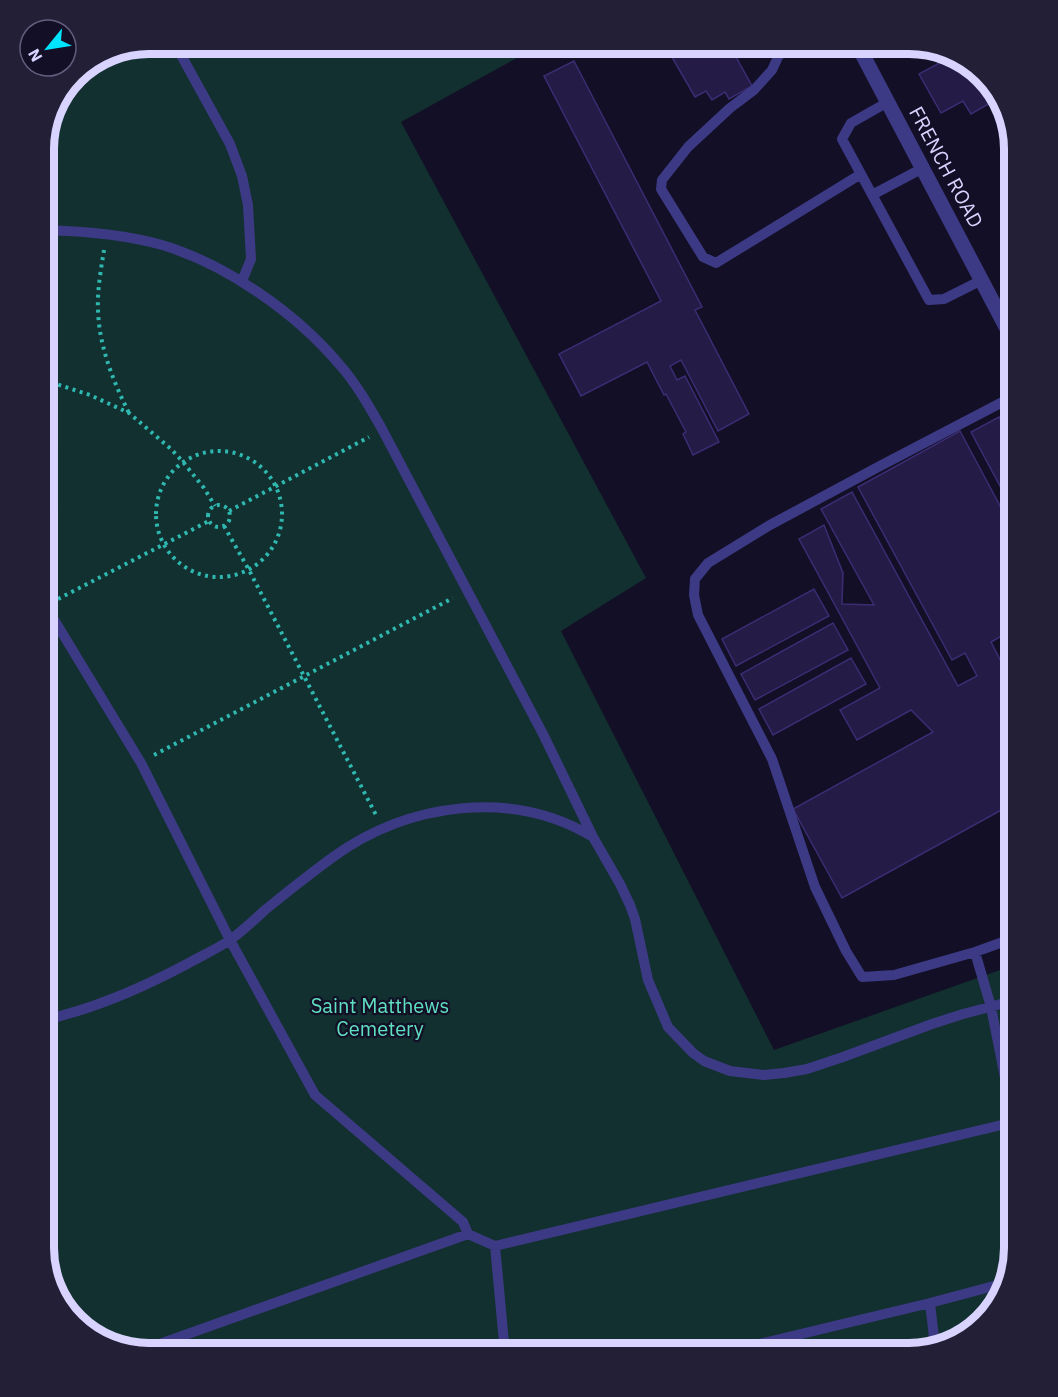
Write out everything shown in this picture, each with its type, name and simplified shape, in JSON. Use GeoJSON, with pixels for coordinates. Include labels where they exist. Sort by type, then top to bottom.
{"type":"FeatureCollection","features":[{"type":"Feature","properties":{"kind":"street","name":"FRENCH ROAD"},"geometry":{"type":"LineString","coordinates":[[862,54],[1004,323]]}},
{"type":"Feature","properties":{"kind":"lane"},"geometry":{"type":"LineString","coordinates":[[181,54],[230,144],[242,177],[248,205],[251,259],[242,281]]}},
{"type":"Feature","properties":{"kind":"lane"},"geometry":{"type":"LineString","coordinates":[[781,54],[772,70],[754,90],[730,108],[688,147],[662,180],[661,189],[703,256],[717,263],[861,174]]}},
{"type":"Feature","properties":{"kind":"lane"},"geometry":{"type":"LineString","coordinates":[[888,102],[851,123],[842,139],[929,300],[944,299],[982,280]]}},
{"type":"Feature","properties":{"kind":"lane"},"geometry":{"type":"LineString","coordinates":[[872,195],[923,168]]}},
{"type":"Feature","properties":{"kind":"lane"},"geometry":{"type":"LineString","coordinates":[[54,230],[107,234],[164,246],[216,267],[242,281],[286,313],[316,340],[358,388],[382,429],[565,778],[593,837],[620,884],[635,919],[648,980],[668,1027],[693,1053],[730,1071],[745,1074],[764,1076],[795,1071],[843,1058],[942,1020],[1004,1002]]}},
{"type":"Feature","properties":{"kind":"lane"},"geometry":{"type":"LineString","coordinates":[[1004,401],[800,509],[708,563],[695,579],[694,595],[698,615],[772,759],[815,887],[846,951],[862,977],[894,975],[1004,942]]}},
{"type":"Feature","properties":{"kind":"lane"},"geometry":{"type":"LineString","coordinates":[[54,622],[141,763],[230,940],[315,1095],[463,1222],[468,1234],[495,1246],[1004,1124]]}},
{"type":"Feature","properties":{"kind":"lane"},"geometry":{"type":"LineString","coordinates":[[54,1017],[97,1004],[147,984],[208,953],[230,940],[334,856],[382,828],[434,812],[469,807],[491,807],[535,813],[573,826],[593,837]]}},
{"type":"Feature","properties":{"kind":"lane"},"geometry":{"type":"LineString","coordinates":[[975,952],[991,1007],[1004,1072]]}},
{"type":"Feature","properties":{"kind":"lane"},"geometry":{"type":"LineString","coordinates":[[162,1343],[468,1234]]}},
{"type":"Feature","properties":{"kind":"lane"},"geometry":{"type":"LineString","coordinates":[[495,1246],[504,1343]]}},
{"type":"Feature","properties":{"kind":"lane"},"geometry":{"type":"LineString","coordinates":[[764,1343],[930,1303],[996,1284]]}},
{"type":"Feature","properties":{"kind":"lane"},"geometry":{"type":"LineString","coordinates":[[930,1303],[934,1339]]}},
{"type":"Feature","properties":{"kind":"path"},"geometry":{"type":"LineString","coordinates":[[107,234],[99,292],[100,335],[111,374],[129,412]]}},
{"type":"Feature","properties":{"kind":"path"},"geometry":{"type":"LineString","coordinates":[[54,383],[90,395],[129,412],[183,462],[215,506]]}},
{"type":"Feature","properties":{"kind":"path"},"geometry":{"type":"LineString","coordinates":[[229,511],[382,429]]}},
{"type":"Feature","properties":{"kind":"path"},"geometry":{"type":"LineString","coordinates":[[216,451],[230,452],[246,456],[268,474],[281,500],[282,518],[280,533],[274,547],[263,561],[249,570],[230,577],[215,578],[185,568],[173,558],[163,544],[156,522],[157,501],[164,482],[183,462],[200,454],[216,451]]}},
{"type":"Feature","properties":{"kind":"path"},"geometry":{"type":"LineString","coordinates":[[215,506],[223,506],[229,511],[230,518],[224,526],[216,527],[209,521],[208,513],[215,506]]}},
{"type":"Feature","properties":{"kind":"path"},"geometry":{"type":"LineString","coordinates":[[54,601],[209,521]]}},
{"type":"Feature","properties":{"kind":"path"},"geometry":{"type":"LineString","coordinates":[[224,526],[382,828]]}},
{"type":"Feature","properties":{"kind":"path"},"geometry":{"type":"LineString","coordinates":[[141,763],[467,590]]}},
{"type":"Feature","properties":{"kind":"green space","name":"Saint Matthews Cemetery"},"geometry":{"type":"Polygon","coordinates":[[[149,54],[524,54],[401,122],[646,578],[561,631],[774,1050],[1004,969],[1004,1248],[1001,1273],[988,1301],[972,1319],[951,1333],[940,1338],[909,1343],[149,1343],[124,1340],[101,1330],[86,1319],[70,1301],[57,1273],[54,1248],[54,143],[57,124],[64,107],[86,78],[113,61],[149,54]]]}},
{"type":"Feature","properties":{"kind":"building"},"geometry":{"type":"Polygon","coordinates":[[[670,54],[737,54],[735,55],[752,86],[729,99],[725,92],[712,100],[706,91],[695,97],[670,54]]]}},
{"type":"Feature","properties":{"kind":"building"},"geometry":{"type":"Polygon","coordinates":[[[574,61],[702,307],[695,310],[749,414],[718,431],[681,360],[670,366],[677,380],[685,376],[719,442],[693,455],[683,434],[686,432],[647,362],[581,396],[559,354],[661,301],[544,76],[574,61]]]}},
{"type":"Feature","properties":{"kind":"building"},"geometry":{"type":"Polygon","coordinates":[[[943,61],[967,74],[991,102],[971,114],[963,101],[941,113],[919,74],[943,61]]]}},
{"type":"Feature","properties":{"kind":"building"},"geometry":{"type":"Polygon","coordinates":[[[999,417],[1004,426],[1004,493],[971,432],[999,417]]]}},
{"type":"Feature","properties":{"kind":"building"},"geometry":{"type":"Polygon","coordinates":[[[960,431],[1004,513],[1004,635],[991,642],[1004,667],[1004,809],[842,898],[793,809],[933,732],[911,710],[857,740],[840,710],[880,688],[799,539],[824,525],[843,573],[842,604],[874,605],[821,509],[852,492],[958,686],[977,676],[965,653],[952,660],[858,487],[960,431]]]}},
{"type":"Feature","properties":{"kind":"building"},"geometry":{"type":"Polygon","coordinates":[[[814,589],[829,616],[736,666],[722,639],[814,589]]]}},
{"type":"Feature","properties":{"kind":"building"},"geometry":{"type":"Polygon","coordinates":[[[833,623],[848,650],[755,700],[741,674],[833,623]]]}},
{"type":"Feature","properties":{"kind":"building"},"geometry":{"type":"Polygon","coordinates":[[[851,658],[866,684],[773,735],[759,709],[851,658]]]}}]}
